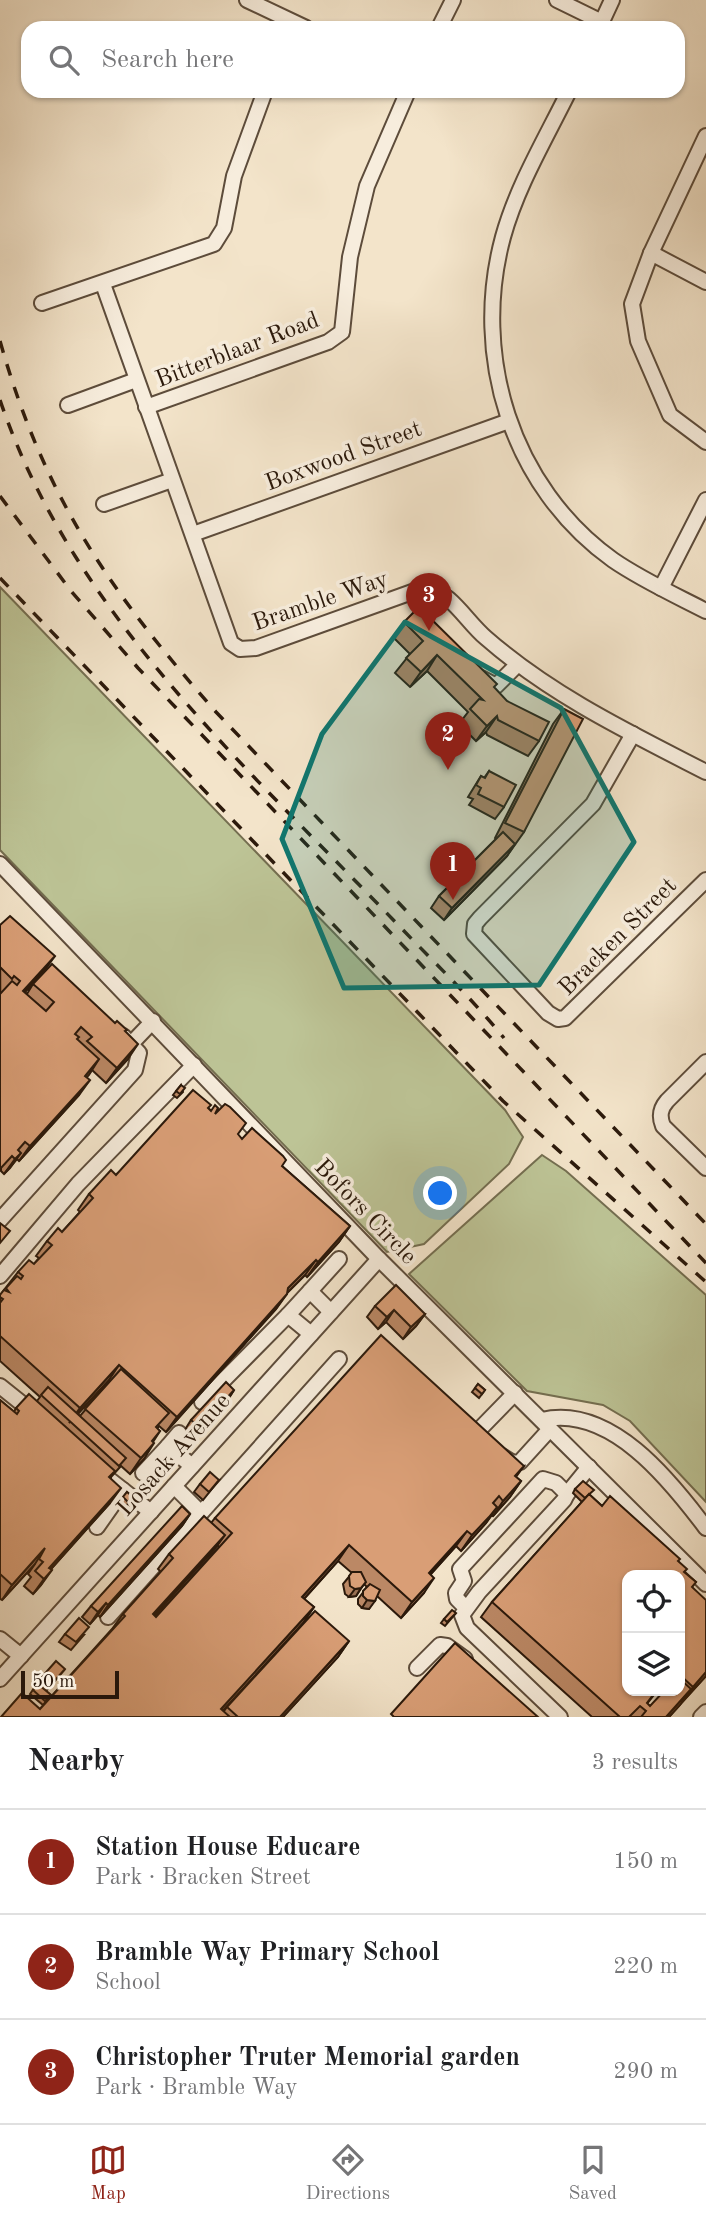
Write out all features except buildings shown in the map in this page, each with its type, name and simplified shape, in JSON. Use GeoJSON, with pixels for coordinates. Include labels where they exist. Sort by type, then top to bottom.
{"type":"FeatureCollection","features":[{"type":"Feature","properties":{"kind":"street"},"geometry":{"type":"LineString","coordinates":[[247,0],[288,21]]}},
{"type":"Feature","properties":{"kind":"street"},"geometry":{"type":"LineString","coordinates":[[442,21],[453,0]]}},
{"type":"Feature","properties":{"kind":"street"},"geometry":{"type":"LineString","coordinates":[[557,0],[593,21]]}},
{"type":"Feature","properties":{"kind":"street"},"geometry":{"type":"LineString","coordinates":[[602,21],[612,0]]}},
{"type":"Feature","properties":{"kind":"street"},"geometry":{"type":"LineString","coordinates":[[42,303],[208,248],[219,239],[225,228],[234,176],[262,98]]}},
{"type":"Feature","properties":{"kind":"street","name":"Bitterblaar Road"},"geometry":{"type":"LineString","coordinates":[[146,407],[328,342],[342,332],[350,257],[367,186],[405,98]]}},
{"type":"Feature","properties":{"kind":"street"},"geometry":{"type":"LineString","coordinates":[[566,98],[522,188],[504,234],[495,272],[492,343],[499,390],[509,421],[540,482],[577,529],[613,560],[706,611]]}},
{"type":"Feature","properties":{"kind":"street"},"geometry":{"type":"LineString","coordinates":[[706,136],[651,253],[632,304],[638,341],[670,415],[706,442]]}},
{"type":"Feature","properties":{"kind":"street"},"geometry":{"type":"LineString","coordinates":[[651,253],[706,282]]}},
{"type":"Feature","properties":{"kind":"street","name":"Bramble Way"},"geometry":{"type":"LineString","coordinates":[[103,284],[231,643],[240,649],[256,648],[426,587],[442,591],[475,629],[517,666],[633,734],[706,772]]}},
{"type":"Feature","properties":{"kind":"street"},"geometry":{"type":"LineString","coordinates":[[68,405],[136,380]]}},
{"type":"Feature","properties":{"kind":"street","name":"Boxwood Street"},"geometry":{"type":"LineString","coordinates":[[193,534],[509,421]]}},
{"type":"Feature","properties":{"kind":"street"},"geometry":{"type":"LineString","coordinates":[[104,504],[172,480]]}},
{"type":"Feature","properties":{"kind":"street"},"geometry":{"type":"LineString","coordinates":[[660,588],[706,500]]}},
{"type":"Feature","properties":{"kind":"street"},"geometry":{"type":"LineString","coordinates":[[476,674],[496,687],[517,666]]}},
{"type":"Feature","properties":{"kind":"street","name":"Bracken Street"},"geometry":{"type":"LineString","coordinates":[[633,734],[593,804],[475,924],[474,934],[478,942],[548,1013],[558,1019],[565,1018],[706,880]]}},
{"type":"Feature","properties":{"kind":"street","name":"Bofors Circle"},"geometry":{"type":"LineString","coordinates":[[0,863],[379,1259],[706,1584]]}},
{"type":"Feature","properties":{"kind":"street"},"geometry":{"type":"LineString","coordinates":[[131,1044],[153,1021]]}},
{"type":"Feature","properties":{"kind":"street"},"geometry":{"type":"LineString","coordinates":[[0,1220],[135,1070],[140,1058],[131,1044],[113,1027]]}},
{"type":"Feature","properties":{"kind":"street"},"geometry":{"type":"LineString","coordinates":[[706,1062],[662,1107],[661,1119],[663,1126],[706,1168]]}},
{"type":"Feature","properties":{"kind":"street"},"geometry":{"type":"LineString","coordinates":[[0,1276],[78,1184],[194,1065]]}},
{"type":"Feature","properties":{"kind":"street"},"geometry":{"type":"LineString","coordinates":[[202,1402],[339,1259]]}},
{"type":"Feature","properties":{"kind":"street","name":"Losack Avenue"},"geometry":{"type":"LineString","coordinates":[[0,1679],[379,1259]]}},
{"type":"Feature","properties":{"kind":"street"},"geometry":{"type":"LineString","coordinates":[[310,1291],[331,1312]]}},
{"type":"Feature","properties":{"kind":"street"},"geometry":{"type":"LineString","coordinates":[[288,1315],[311,1334]]}},
{"type":"Feature","properties":{"kind":"street"},"geometry":{"type":"LineString","coordinates":[[108,1617],[339,1359]]}},
{"type":"Feature","properties":{"kind":"street"},"geometry":{"type":"LineString","coordinates":[[0,1386],[51,1427]]}},
{"type":"Feature","properties":{"kind":"street"},"geometry":{"type":"LineString","coordinates":[[515,1393],[472,1430],[513,1463],[525,1459],[546,1424],[574,1418],[624,1442],[683,1497],[706,1528]]}},
{"type":"Feature","properties":{"kind":"street"},"geometry":{"type":"LineString","coordinates":[[144,1473],[179,1433]]}},
{"type":"Feature","properties":{"kind":"street"},"geometry":{"type":"LineString","coordinates":[[168,1446],[192,1466]]}},
{"type":"Feature","properties":{"kind":"street"},"geometry":{"type":"LineString","coordinates":[[90,1462],[151,1512]]}},
{"type":"Feature","properties":{"kind":"street"},"geometry":{"type":"LineString","coordinates":[[560,1717],[467,1628],[463,1621],[466,1608],[589,1467]]}},
{"type":"Feature","properties":{"kind":"street"},"geometry":{"type":"LineString","coordinates":[[466,1608],[457,1599],[456,1593],[464,1581],[459,1572],[466,1563],[543,1479],[556,1483],[567,1494]]}},
{"type":"Feature","properties":{"kind":"street"},"geometry":{"type":"LineString","coordinates":[[174,1486],[201,1513]]}},
{"type":"Feature","properties":{"kind":"street"},"geometry":{"type":"LineString","coordinates":[[97,1527],[123,1490]]}},
{"type":"Feature","properties":{"kind":"street"},"geometry":{"type":"LineString","coordinates":[[0,1640],[21,1656]]}},
{"type":"Feature","properties":{"kind":"street"},"geometry":{"type":"LineString","coordinates":[[417,1668],[440,1645],[447,1646],[480,1672]]}},
{"type":"Feature","properties":{"kind":"street"},"geometry":{"type":"LineString","coordinates":[[701,1717],[706,1712]]}},
{"type":"Feature","properties":{"kind":"highlighted area"},"geometry":{"type":"Polygon","coordinates":[[[405,622],[561,708],[634,842],[539,985],[344,988],[282,839],[322,734],[405,622]]]}},
{"type":"Feature","properties":{"kind":"green space"},"geometry":{"type":"Polygon","coordinates":[[[0,587],[505,1110],[523,1137],[509,1164],[424,1244],[387,1252],[0,850],[0,587]]]}},
{"type":"Feature","properties":{"kind":"green space"},"geometry":{"type":"Polygon","coordinates":[[[542,1155],[566,1171],[706,1295],[706,1502],[630,1421],[603,1405],[527,1391],[409,1274],[542,1155]]]}},
{"type":"Feature","properties":{"kind":"railway"},"geometry":{"type":"LineString","coordinates":[[0,341],[37,448],[60,495],[113,583],[178,668],[216,712],[706,1224]]}},
{"type":"Feature","properties":{"kind":"railway"},"geometry":{"type":"LineString","coordinates":[[0,400],[32,478],[72,551],[119,620],[172,686],[228,749],[455,983],[504,1038]]}},
{"type":"Feature","properties":{"kind":"railway"},"geometry":{"type":"LineString","coordinates":[[0,496],[71,591],[138,668],[706,1263]]}},
{"type":"Feature","properties":{"kind":"railway"},"geometry":{"type":"LineString","coordinates":[[0,578],[503,1101],[706,1282]]}},
{"type":"Feature","properties":{"kind":"place","name":"Christopher Truter Memorial garden"},"geometry":{"type":"Point","coordinates":[429,631]}},
{"type":"Feature","properties":{"kind":"place","name":"Bramble Way Primary School"},"geometry":{"type":"Point","coordinates":[448,770]}},
{"type":"Feature","properties":{"kind":"place","name":"Station House Educare"},"geometry":{"type":"Point","coordinates":[453,900]}}]}
